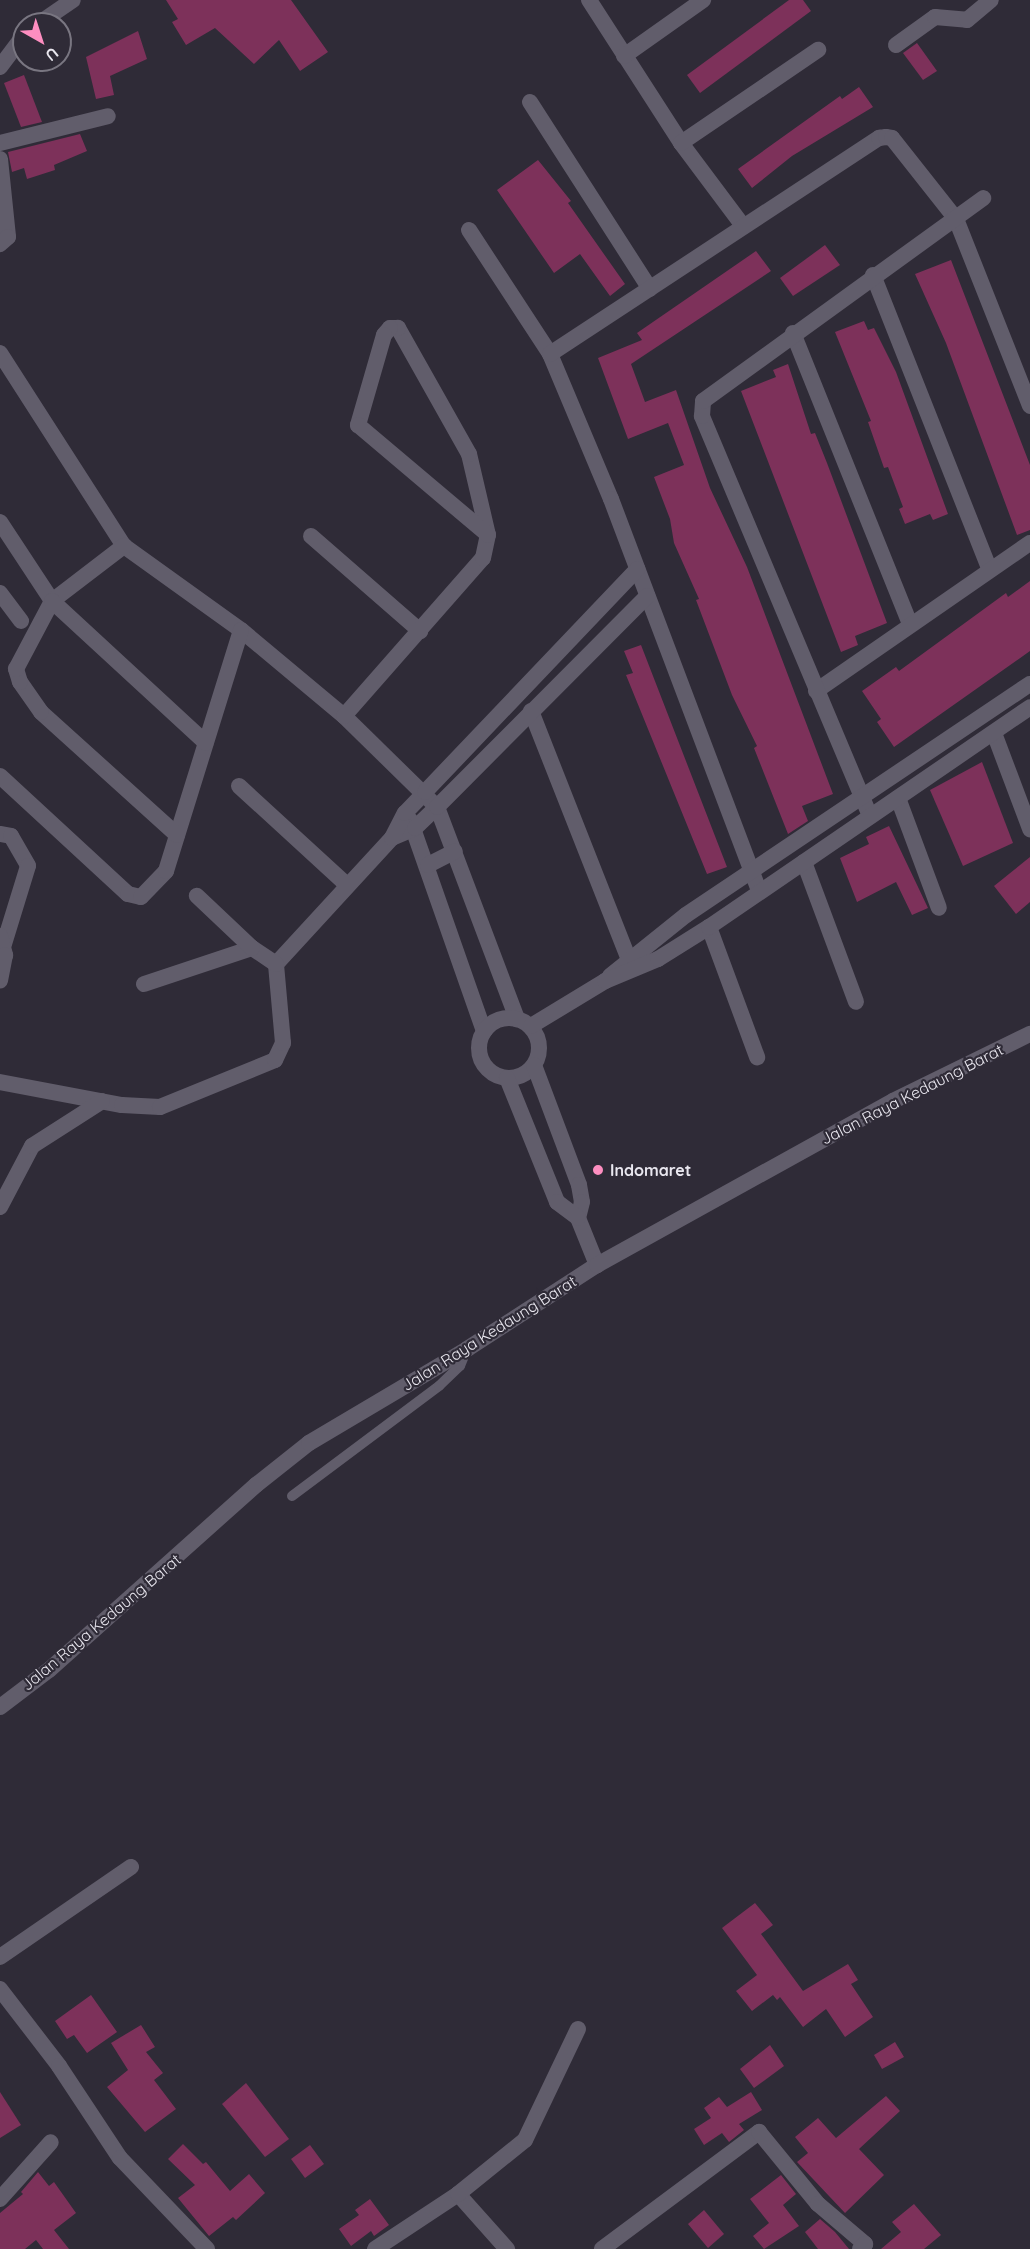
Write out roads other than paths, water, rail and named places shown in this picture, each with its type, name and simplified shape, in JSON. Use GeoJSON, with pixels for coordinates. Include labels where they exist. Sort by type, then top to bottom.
{"type":"FeatureCollection","features":[{"type":"Feature","properties":{"kind":"street"},"geometry":{"type":"LineString","coordinates":[[56,12],[73,0]]}},
{"type":"Feature","properties":{"kind":"street"},"geometry":{"type":"LineString","coordinates":[[589,0],[681,142],[743,226]]}},
{"type":"Feature","properties":{"kind":"street"},"geometry":{"type":"LineString","coordinates":[[624,56],[703,0]]}},
{"type":"Feature","properties":{"kind":"street"},"geometry":{"type":"LineString","coordinates":[[896,45],[935,17],[967,20],[991,0]]}},
{"type":"Feature","properties":{"kind":"street"},"geometry":{"type":"LineString","coordinates":[[681,142],[818,50]]}},
{"type":"Feature","properties":{"kind":"street"},"geometry":{"type":"LineString","coordinates":[[0,67],[12,51]]}},
{"type":"Feature","properties":{"kind":"street"},"geometry":{"type":"LineString","coordinates":[[530,102],[650,289]]}},
{"type":"Feature","properties":{"kind":"street"},"geometry":{"type":"LineString","coordinates":[[0,143],[108,116]]}},
{"type":"Feature","properties":{"kind":"street"},"geometry":{"type":"LineString","coordinates":[[550,354],[879,138],[886,137],[892,138],[956,219],[1028,397]]}},
{"type":"Feature","properties":{"kind":"street"},"geometry":{"type":"LineString","coordinates":[[0,159],[9,237],[0,244]]}},
{"type":"Feature","properties":{"kind":"street"},"geometry":{"type":"LineString","coordinates":[[870,816],[861,800],[702,416],[702,401],[712,391],[983,198]]}},
{"type":"Feature","properties":{"kind":"street"},"geometry":{"type":"LineString","coordinates":[[469,230],[550,354],[637,569],[750,872],[759,890]]}},
{"type":"Feature","properties":{"kind":"street"},"geometry":{"type":"LineString","coordinates":[[873,275],[990,570]]}},
{"type":"Feature","properties":{"kind":"street"},"geometry":{"type":"LineString","coordinates":[[344,716],[483,558],[488,535],[469,454],[398,328],[390,328],[384,335],[358,424],[488,535]]}},
{"type":"Feature","properties":{"kind":"street"},"geometry":{"type":"LineString","coordinates":[[793,333],[910,624]]}},
{"type":"Feature","properties":{"kind":"street"},"geometry":{"type":"LineString","coordinates":[[0,353],[124,546],[241,630],[344,716],[438,807],[524,1022],[540,1045],[534,1065],[579,1185],[582,1202],[578,1218]]}},
{"type":"Feature","properties":{"kind":"street"},"geometry":{"type":"LineString","coordinates":[[0,522],[52,601],[206,743]]}},
{"type":"Feature","properties":{"kind":"street"},"geometry":{"type":"LineString","coordinates":[[311,536],[420,631]]}},
{"type":"Feature","properties":{"kind":"street"},"geometry":{"type":"LineString","coordinates":[[816,691],[1030,543]]}},
{"type":"Feature","properties":{"kind":"street"},"geometry":{"type":"LineString","coordinates":[[124,546],[52,601],[16,669],[20,682],[41,712],[177,835]]}},
{"type":"Feature","properties":{"kind":"street"},"geometry":{"type":"LineString","coordinates":[[0,1082],[129,1106],[160,1107],[275,1060],[283,1043],[276,964],[392,838],[405,813],[424,792],[637,569]]}},
{"type":"Feature","properties":{"kind":"street"},"geometry":{"type":"LineString","coordinates":[[0,594],[21,621]]}},
{"type":"Feature","properties":{"kind":"street"},"geometry":{"type":"LineString","coordinates":[[392,838],[415,828],[438,807],[647,596]]}},
{"type":"Feature","properties":{"kind":"street"},"geometry":{"type":"LineString","coordinates":[[0,777],[128,894],[141,897],[166,871],[241,630]]}},
{"type":"Feature","properties":{"kind":"street"},"geometry":{"type":"LineString","coordinates":[[631,965],[750,872],[861,800],[1030,684]]}},
{"type":"Feature","properties":{"kind":"street"},"geometry":{"type":"LineString","coordinates":[[484,1031],[504,1018],[524,1022],[605,981],[631,965],[709,927],[759,890],[804,862],[1030,707]]}},
{"type":"Feature","properties":{"kind":"street"},"geometry":{"type":"LineString","coordinates":[[531,711],[631,965]]}},
{"type":"Feature","properties":{"kind":"street"},"geometry":{"type":"LineString","coordinates":[[994,733],[1030,829]]}},
{"type":"Feature","properties":{"kind":"street"},"geometry":{"type":"LineString","coordinates":[[239,786],[347,885]]}},
{"type":"Feature","properties":{"kind":"street"},"geometry":{"type":"LineString","coordinates":[[898,798],[939,908]]}},
{"type":"Feature","properties":{"kind":"street"},"geometry":{"type":"LineString","coordinates":[[405,813],[415,828],[484,1031],[479,1052],[482,1062],[497,1076],[507,1078],[517,1077],[534,1065]]}},
{"type":"Feature","properties":{"kind":"street"},"geometry":{"type":"LineString","coordinates":[[0,834],[11,836],[28,866],[2,940],[0,981]]}},
{"type":"Feature","properties":{"kind":"street"},"geometry":{"type":"LineString","coordinates":[[428,866],[455,851]]}},
{"type":"Feature","properties":{"kind":"street"},"geometry":{"type":"LineString","coordinates":[[804,862],[856,1002]]}},
{"type":"Feature","properties":{"kind":"street"},"geometry":{"type":"LineString","coordinates":[[198,896],[252,948],[276,964]]}},
{"type":"Feature","properties":{"kind":"street"},"geometry":{"type":"LineString","coordinates":[[709,927],[757,1058]]}},
{"type":"Feature","properties":{"kind":"street"},"geometry":{"type":"LineString","coordinates":[[144,984],[252,948]]}},
{"type":"Feature","properties":{"kind":"street","name":"Jalan Raya Kedaung Barat"},"geometry":{"type":"LineString","coordinates":[[0,1707],[49,1670],[256,1485],[309,1443],[467,1349],[597,1265],[893,1101],[1030,1034]]}},
{"type":"Feature","properties":{"kind":"street"},"geometry":{"type":"LineString","coordinates":[[507,1078],[557,1202],[578,1218],[597,1265]]}},
{"type":"Feature","properties":{"kind":"street"},"geometry":{"type":"LineString","coordinates":[[0,1207],[32,1146],[102,1101]]}},
{"type":"Feature","properties":{"kind":"street"},"geometry":{"type":"LineString","coordinates":[[0,1957],[131,1868]]}},
{"type":"Feature","properties":{"kind":"street"},"geometry":{"type":"LineString","coordinates":[[0,1989],[59,2067],[120,2158],[207,2249]]}},
{"type":"Feature","properties":{"kind":"street"},"geometry":{"type":"LineString","coordinates":[[375,2249],[458,2194],[525,2140],[578,2029]]}},
{"type":"Feature","properties":{"kind":"street"},"geometry":{"type":"LineString","coordinates":[[602,2249],[759,2132],[818,2204],[865,2244],[860,2249]]}},
{"type":"Feature","properties":{"kind":"street"},"geometry":{"type":"LineString","coordinates":[[0,2199],[51,2142]]}},
{"type":"Feature","properties":{"kind":"street"},"geometry":{"type":"LineString","coordinates":[[458,2194],[507,2249]]}},
{"type":"Feature","properties":{"kind":"lane"},"geometry":{"type":"LineString","coordinates":[[292,1496],[439,1386],[460,1366],[467,1349]]}},
{"type":"Feature","properties":{"kind":"place","name":"Indomaret"},"geometry":{"type":"Point","coordinates":[598,1170]}}]}
